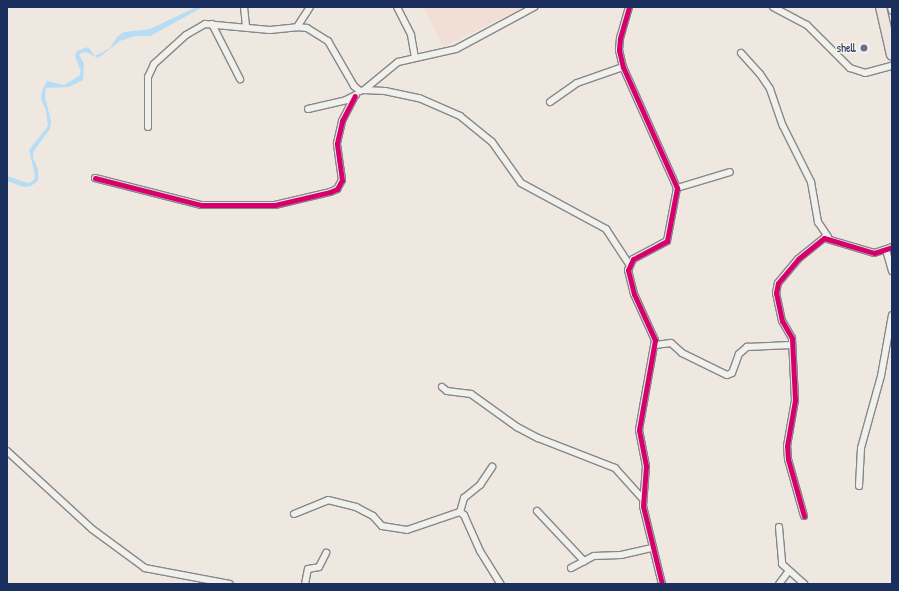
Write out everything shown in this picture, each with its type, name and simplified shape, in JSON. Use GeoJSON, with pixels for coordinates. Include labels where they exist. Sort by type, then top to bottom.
{"type":"FeatureCollection","features":[{"type":"Feature","properties":{"kind":"highway"},"geometry":{"type":"LineString","coordinates":[[881,7],[892,55]]}},
{"type":"Feature","properties":{"kind":"street"},"geometry":{"type":"LineString","coordinates":[[244,7],[246,27]]}},
{"type":"Feature","properties":{"kind":"street"},"geometry":{"type":"LineString","coordinates":[[297,26],[310,7]]}},
{"type":"Feature","properties":{"kind":"street"},"geometry":{"type":"LineString","coordinates":[[397,7],[411,35],[415,57]]}},
{"type":"Feature","properties":{"kind":"street"},"geometry":{"type":"LineString","coordinates":[[308,109],[355,96],[388,69],[415,57],[456,49],[534,7]]}},
{"type":"Feature","properties":{"kind":"street"},"geometry":{"type":"LineString","coordinates":[[629,7],[620,38],[619,50],[623,67],[677,188],[667,241],[638,255],[629,264]]}},
{"type":"Feature","properties":{"kind":"street"},"geometry":{"type":"LineString","coordinates":[[773,7],[807,25],[850,68],[865,73],[892,66]]}},
{"type":"Feature","properties":{"kind":"street"},"geometry":{"type":"LineString","coordinates":[[891,7],[892,11]]}},
{"type":"Feature","properties":{"kind":"street"},"geometry":{"type":"LineString","coordinates":[[212,24],[240,78]]}},
{"type":"Feature","properties":{"kind":"street"},"geometry":{"type":"LineString","coordinates":[[148,126],[148,77],[154,64],[196,28],[212,24],[270,30],[297,26],[307,28],[328,41],[354,86],[362,91],[386,91],[419,98],[460,116],[492,142],[521,183],[606,229],[629,264],[630,283],[652,330],[656,345],[639,417],[640,436],[646,466],[642,498],[652,548],[662,584]]}},
{"type":"Feature","properties":{"kind":"street"},"geometry":{"type":"LineString","coordinates":[[741,53],[760,74],[770,89],[783,126],[811,182],[818,222],[828,237]]}},
{"type":"Feature","properties":{"kind":"street"},"geometry":{"type":"LineString","coordinates":[[550,102],[577,83],[623,67]]}},
{"type":"Feature","properties":{"kind":"street"},"geometry":{"type":"LineString","coordinates":[[95,178],[201,205],[275,206],[330,192],[337,189],[342,180],[337,143],[342,121],[355,96]]}},
{"type":"Feature","properties":{"kind":"street"},"geometry":{"type":"LineString","coordinates":[[677,188],[730,172]]}},
{"type":"Feature","properties":{"kind":"street"},"geometry":{"type":"LineString","coordinates":[[804,516],[788,459],[787,446],[795,400],[791,345],[792,335],[782,321],[776,293],[778,284],[798,259],[819,240],[828,237],[874,252],[889,248],[892,271]]}},
{"type":"Feature","properties":{"kind":"street"},"geometry":{"type":"LineString","coordinates":[[859,486],[861,448],[881,376],[892,315]]}},
{"type":"Feature","properties":{"kind":"street"},"geometry":{"type":"LineString","coordinates":[[656,345],[671,343],[682,352],[727,375],[732,373],[738,354],[747,347],[791,345]]}},
{"type":"Feature","properties":{"kind":"street"},"geometry":{"type":"LineString","coordinates":[[442,387],[447,391],[472,394],[517,428],[538,438],[615,468],[642,498]]}},
{"type":"Feature","properties":{"kind":"street"},"geometry":{"type":"LineString","coordinates":[[7,451],[92,529],[145,568],[230,584]]}},
{"type":"Feature","properties":{"kind":"street"},"geometry":{"type":"LineString","coordinates":[[492,467],[480,485],[464,498],[460,512],[501,584]]}},
{"type":"Feature","properties":{"kind":"street"},"geometry":{"type":"LineString","coordinates":[[294,514],[328,500],[362,510],[382,526],[407,530],[460,512]]}},
{"type":"Feature","properties":{"kind":"street"},"geometry":{"type":"LineString","coordinates":[[537,511],[584,561]]}},
{"type":"Feature","properties":{"kind":"street"},"geometry":{"type":"LineString","coordinates":[[779,527],[780,556],[788,572],[804,584]]}},
{"type":"Feature","properties":{"kind":"street"},"geometry":{"type":"LineString","coordinates":[[571,568],[594,556],[621,556],[652,548]]}},
{"type":"Feature","properties":{"kind":"street"},"geometry":{"type":"LineString","coordinates":[[305,584],[308,569],[319,567],[326,553]]}},
{"type":"Feature","properties":{"kind":"street"},"geometry":{"type":"LineString","coordinates":[[779,584],[788,572]]}},
{"type":"Feature","properties":{"kind":"shaded area"},"geometry":{"type":"Polygon","coordinates":[[[424,7],[525,7],[443,47],[424,7]]]}},
{"type":"Feature","properties":{"kind":"water"},"geometry":{"type":"Polygon","coordinates":[[[196,7],[203,7],[150,36],[135,36],[120,41],[98,58],[86,52],[79,54],[84,64],[83,80],[69,87],[46,88],[45,97],[51,121],[50,129],[33,152],[33,158],[38,169],[38,181],[31,186],[24,187],[7,181],[7,176],[28,183],[34,180],[35,175],[29,150],[48,126],[46,111],[41,99],[42,91],[47,81],[64,85],[79,76],[81,72],[75,56],[77,51],[88,47],[95,56],[110,48],[117,37],[124,32],[150,29],[196,7]]]}},
{"type":"Feature","properties":{"kind":"cycle path"},"geometry":{"type":"LineString","coordinates":[[629,7],[620,38],[619,50],[623,67],[677,188],[667,241],[633,259],[628,270],[634,294],[655,340],[639,430],[646,466],[643,506],[662,584]]}},
{"type":"Feature","properties":{"kind":"cycle path"},"geometry":{"type":"LineString","coordinates":[[95,178],[201,205],[275,205],[330,192],[337,189],[342,180],[337,143],[342,121],[355,96]]}},
{"type":"Feature","properties":{"kind":"cycle path"},"geometry":{"type":"LineString","coordinates":[[804,516],[788,459],[787,446],[795,400],[792,338],[782,321],[776,293],[778,283],[798,259],[824,238],[874,253],[892,247]]}},
{"type":"Feature","properties":{"kind":"place","name":"shell"},"geometry":{"type":"Point","coordinates":[864,48]}}]}
